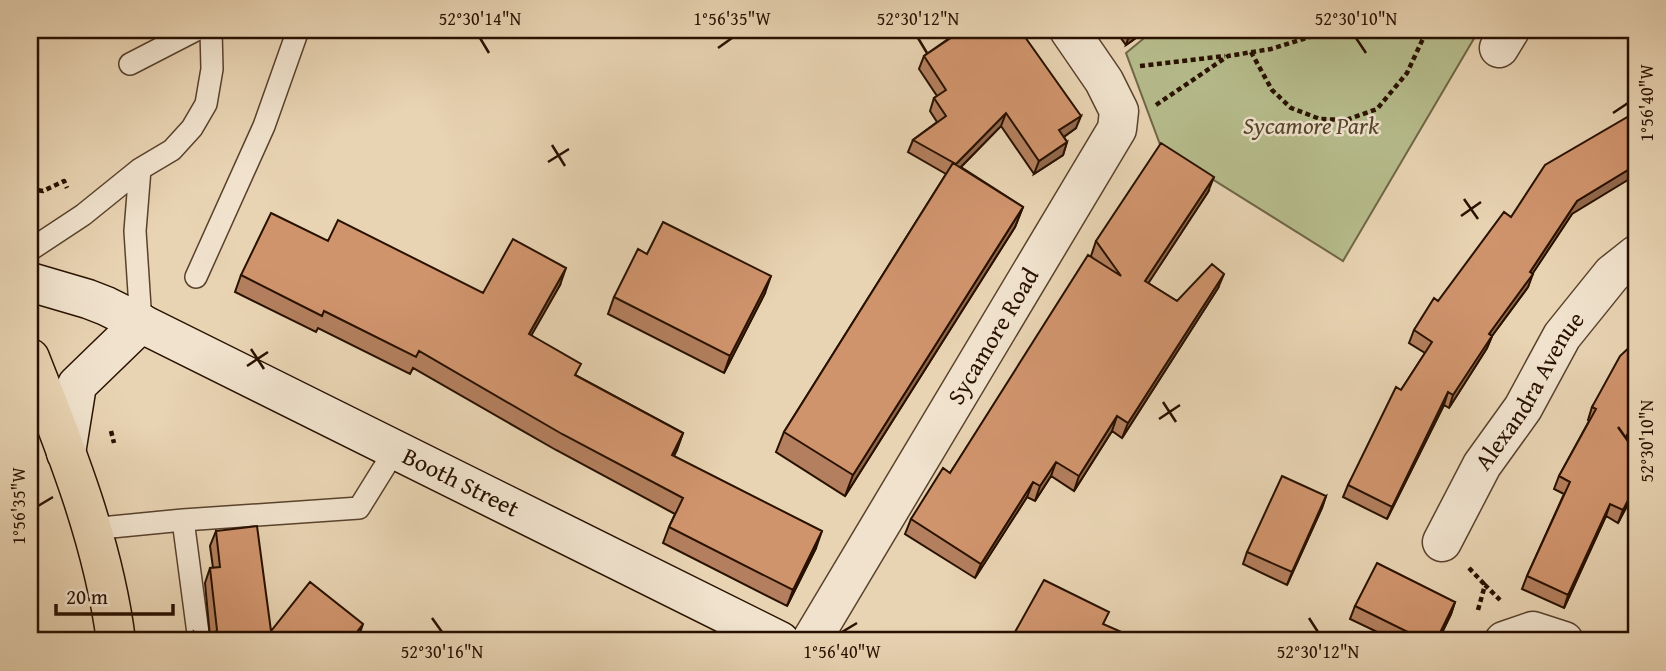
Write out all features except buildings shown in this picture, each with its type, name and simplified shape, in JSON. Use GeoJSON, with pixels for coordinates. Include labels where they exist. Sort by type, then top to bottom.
{"type":"FeatureCollection","features":[{"type":"Feature","properties":{"kind":"highway"},"geometry":{"type":"LineString","coordinates":[[30,359],[66,453],[91,529],[116,641]]}},
{"type":"Feature","properties":{"kind":"street"},"geometry":{"type":"LineString","coordinates":[[1069,30],[1104,81],[1119,111],[1117,129]]}},
{"type":"Feature","properties":{"kind":"street","name":"Sycamore Road"},"geometry":{"type":"LineString","coordinates":[[811,641],[1117,129]]}},
{"type":"Feature","properties":{"kind":"street","name":"Alexandra Avenue"},"geometry":{"type":"LineString","coordinates":[[1442,542],[1482,465],[1523,408],[1562,336],[1612,274],[1636,255]]}},
{"type":"Feature","properties":{"kind":"street","name":"Booth Street"},"geometry":{"type":"LineString","coordinates":[[30,282],[88,299],[141,323],[780,641]]}},
{"type":"Feature","properties":{"kind":"street"},"geometry":{"type":"LineString","coordinates":[[66,453],[77,385],[141,323]]}},
{"type":"Feature","properties":{"kind":"street"},"geometry":{"type":"LineString","coordinates":[[1504,641],[1534,631],[1564,641]]}},
{"type":"Feature","properties":{"kind":"lane"},"geometry":{"type":"LineString","coordinates":[[130,64],[196,30]]}},
{"type":"Feature","properties":{"kind":"lane"},"geometry":{"type":"LineString","coordinates":[[30,250],[83,215],[140,169],[172,150],[192,128],[206,104],[212,69],[211,30]]}},
{"type":"Feature","properties":{"kind":"lane"},"geometry":{"type":"LineString","coordinates":[[195,277],[264,126],[298,30]]}},
{"type":"Feature","properties":{"kind":"lane"},"geometry":{"type":"LineString","coordinates":[[140,169],[135,231],[141,323]]}},
{"type":"Feature","properties":{"kind":"lane"},"geometry":{"type":"LineString","coordinates":[[91,529],[359,508],[395,450]]}},
{"type":"Feature","properties":{"kind":"lane"},"geometry":{"type":"LineString","coordinates":[[183,520],[199,641]]}},
{"type":"Feature","properties":{"kind":"path"},"geometry":{"type":"LineString","coordinates":[[1104,81],[1132,67],[1272,49],[1332,30]]}},
{"type":"Feature","properties":{"kind":"path"},"geometry":{"type":"LineString","coordinates":[[1251,52],[1272,90],[1291,108],[1320,119],[1346,120],[1377,109],[1407,73],[1427,30]]}},
{"type":"Feature","properties":{"kind":"path"},"geometry":{"type":"LineString","coordinates":[[1117,129],[1133,121],[1228,56]]}},
{"type":"Feature","properties":{"kind":"green space","name":"Sycamore Park"},"geometry":{"type":"Polygon","coordinates":[[[1154,30],[1479,30],[1343,261],[1161,147],[1126,53],[1154,30]]]}}]}
